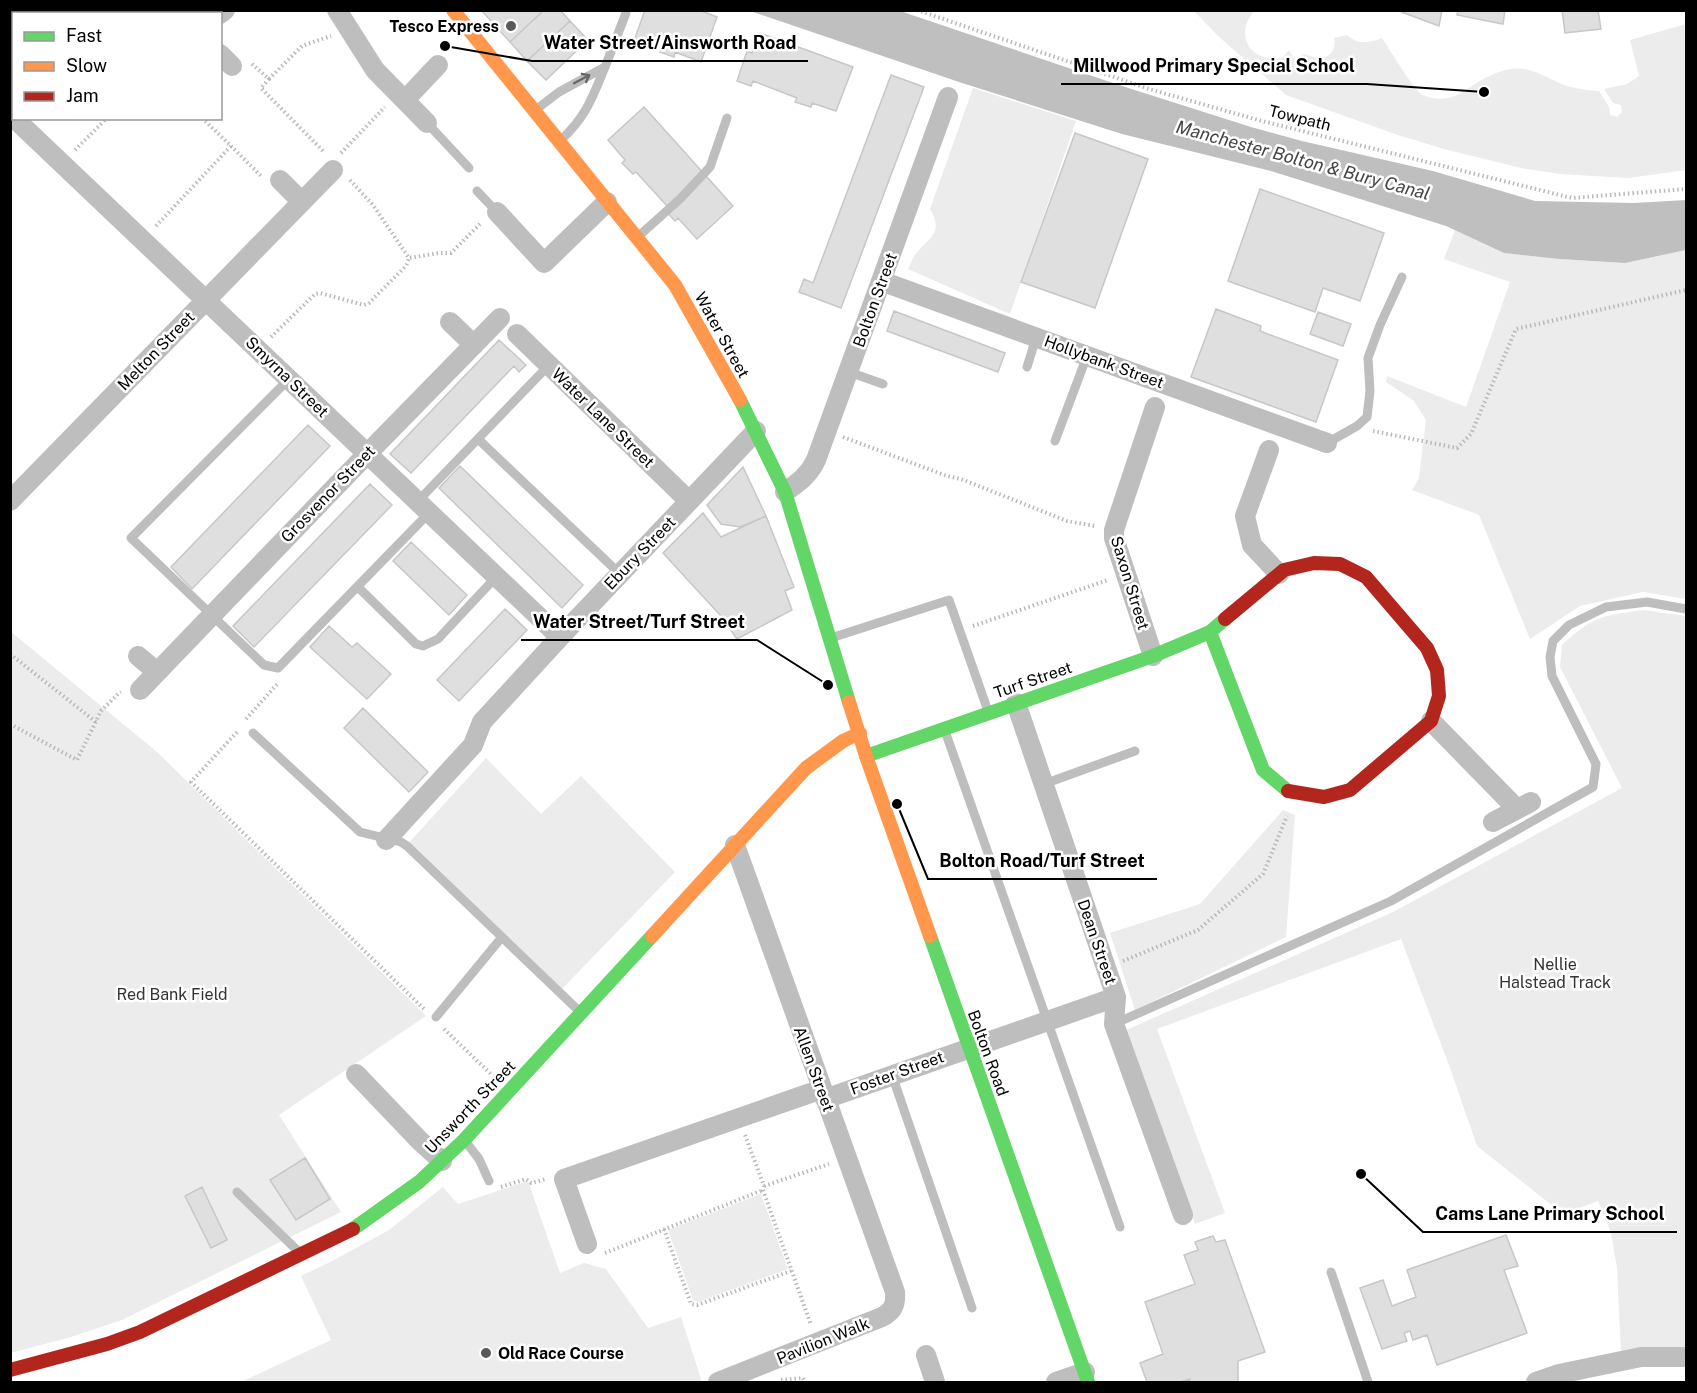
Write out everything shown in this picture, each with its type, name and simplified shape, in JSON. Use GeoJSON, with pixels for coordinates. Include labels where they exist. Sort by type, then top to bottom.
{"type":"FeatureCollection","features":[{"type":"Feature","properties":{"kind":"street"},"geometry":{"type":"LineString","coordinates":[[337,10],[375,70],[428,123]]}},
{"type":"Feature","properties":{"kind":"street","name":"Water Street"},"geometry":{"type":"LineString","coordinates":[[453,10],[675,285],[756,431],[786,492],[860,733]]}},
{"type":"Feature","properties":{"kind":"street"},"geometry":{"type":"LineString","coordinates":[[402,97],[438,65]]}},
{"type":"Feature","properties":{"kind":"street","name":"Bolton Street"},"geometry":{"type":"LineString","coordinates":[[786,492],[811,472],[828,432],[948,97]]}},
{"type":"Feature","properties":{"kind":"street","name":"Smyrna Street"},"geometry":{"type":"LineString","coordinates":[[16,120],[560,637]]}},
{"type":"Feature","properties":{"kind":"street","name":"Melton Street"},"geometry":{"type":"LineString","coordinates":[[13,492],[302,202],[333,166]]}},
{"type":"Feature","properties":{"kind":"street"},"geometry":{"type":"LineString","coordinates":[[280,180],[302,202]]}},
{"type":"Feature","properties":{"kind":"street"},"geometry":{"type":"LineString","coordinates":[[496,211],[544,262],[607,202]]}},
{"type":"Feature","properties":{"kind":"street","name":"Hollybank Street"},"geometry":{"type":"LineString","coordinates":[[881,281],[1327,443]]}},
{"type":"Feature","properties":{"kind":"street","name":"Grosvenor Street"},"geometry":{"type":"LineString","coordinates":[[140,690],[500,318]]}},
{"type":"Feature","properties":{"kind":"street"},"geometry":{"type":"LineString","coordinates":[[450,322],[474,345]]}},
{"type":"Feature","properties":{"kind":"street","name":"Water Lane Street"},"geometry":{"type":"LineString","coordinates":[[517,334],[689,501]]}},
{"type":"Feature","properties":{"kind":"street","name":"Saxon Street"},"geometry":{"type":"LineString","coordinates":[[1153,656],[1114,538],[1114,530],[1155,407]]}},
{"type":"Feature","properties":{"kind":"street","name":"Ebury Street"},"geometry":{"type":"LineString","coordinates":[[386,840],[473,745],[482,722],[756,431]]}},
{"type":"Feature","properties":{"kind":"street"},"geometry":{"type":"LineString","coordinates":[[1210,632],[1263,770],[1290,792],[1324,797],[1350,790],[1431,721],[1439,696],[1437,670],[1427,648],[1366,577],[1340,564],[1314,563],[1284,570],[1279,574],[1252,545],[1245,516],[1269,450]]}},
{"type":"Feature","properties":{"kind":"street","name":"Turf Street"},"geometry":{"type":"LineString","coordinates":[[866,756],[1153,656],[1210,632],[1279,574]]}},
{"type":"Feature","properties":{"kind":"street"},"geometry":{"type":"LineString","coordinates":[[138,656],[157,672]]}},
{"type":"Feature","properties":{"kind":"street","name":"Dean Street"},"geometry":{"type":"LineString","coordinates":[[1016,703],[1116,997],[1114,1024],[1183,1215]]}},
{"type":"Feature","properties":{"kind":"street"},"geometry":{"type":"LineString","coordinates":[[1431,721],[1524,806],[1493,822]]}},
{"type":"Feature","properties":{"kind":"street","name":"Bolton Road"},"geometry":{"type":"LineString","coordinates":[[860,733],[866,756],[1086,1377]]}},
{"type":"Feature","properties":{"kind":"street","name":"Unsworth Street"},"geometry":{"type":"LineString","coordinates":[[10,1370],[107,1344],[140,1332],[345,1234],[382,1210],[419,1182],[464,1140],[806,768],[843,741],[860,733]]}},
{"type":"Feature","properties":{"kind":"street","name":"Allen Street"},"geometry":{"type":"LineString","coordinates":[[735,845],[895,1292]]}},
{"type":"Feature","properties":{"kind":"street","name":"Foster Street"},"geometry":{"type":"LineString","coordinates":[[564,1179],[740,1119],[892,1075],[1116,997]]}},
{"type":"Feature","properties":{"kind":"street"},"geometry":{"type":"LineString","coordinates":[[356,1074],[442,1161]]}},
{"type":"Feature","properties":{"kind":"street"},"geometry":{"type":"LineString","coordinates":[[564,1179],[587,1244]]}},
{"type":"Feature","properties":{"kind":"street","name":"Pavilion Walk"},"geometry":{"type":"LineString","coordinates":[[730,1381],[882,1317],[891,1312],[896,1303],[895,1292]]}},
{"type":"Feature","properties":{"kind":"street"},"geometry":{"type":"LineString","coordinates":[[926,1355],[935,1383]]}},
{"type":"Feature","properties":{"kind":"street"},"geometry":{"type":"LineString","coordinates":[[1536,1383],[1559,1374],[1641,1357],[1686,1357]]}},
{"type":"Feature","properties":{"kind":"street"},"geometry":{"type":"LineString","coordinates":[[1056,1383],[1086,1377]]}},
{"type":"Feature","properties":{"kind":"lane"},"geometry":{"type":"LineString","coordinates":[[559,142],[585,114],[626,12]]}},
{"type":"Feature","properties":{"kind":"lane"},"geometry":{"type":"LineString","coordinates":[[534,112],[559,92],[605,67]]}},
{"type":"Feature","properties":{"kind":"lane"},"geometry":{"type":"LineString","coordinates":[[637,238],[680,199],[710,167],[727,118]]}},
{"type":"Feature","properties":{"kind":"lane"},"geometry":{"type":"LineString","coordinates":[[428,123],[468,168]]}},
{"type":"Feature","properties":{"kind":"lane"},"geometry":{"type":"LineString","coordinates":[[477,191],[496,211]]}},
{"type":"Feature","properties":{"kind":"lane"},"geometry":{"type":"LineString","coordinates":[[1327,443],[1368,417],[1370,391],[1368,358],[1402,277]]}},
{"type":"Feature","properties":{"kind":"lane"},"geometry":{"type":"LineString","coordinates":[[1028,367],[1036,338]]}},
{"type":"Feature","properties":{"kind":"lane"},"geometry":{"type":"LineString","coordinates":[[1055,441],[1087,356]]}},
{"type":"Feature","properties":{"kind":"lane"},"geometry":{"type":"LineString","coordinates":[[289,379],[131,538],[264,665],[278,668],[357,587],[478,439],[549,365]]}},
{"type":"Feature","properties":{"kind":"lane"},"geometry":{"type":"LineString","coordinates":[[849,372],[883,384]]}},
{"type":"Feature","properties":{"kind":"lane"},"geometry":{"type":"LineString","coordinates":[[478,439],[620,574]]}},
{"type":"Feature","properties":{"kind":"lane"},"geometry":{"type":"LineString","coordinates":[[357,587],[416,644],[423,646],[438,639],[496,577]]}},
{"type":"Feature","properties":{"kind":"lane"},"geometry":{"type":"LineString","coordinates":[[831,638],[949,600],[988,713]]}},
{"type":"Feature","properties":{"kind":"lane"},"geometry":{"type":"LineString","coordinates":[[1114,1024],[1391,901],[1593,787],[1596,764],[1552,676],[1550,657],[1553,641],[1569,625],[1606,607],[1647,602],[1686,609]]}},
{"type":"Feature","properties":{"kind":"lane"},"geometry":{"type":"LineString","coordinates":[[944,729],[1119,1227]]}},
{"type":"Feature","properties":{"kind":"lane"},"geometry":{"type":"LineString","coordinates":[[253,733],[360,832],[401,842],[407,846],[581,1012]]}},
{"type":"Feature","properties":{"kind":"lane"},"geometry":{"type":"LineString","coordinates":[[1044,784],[1135,751]]}},
{"type":"Feature","properties":{"kind":"lane"},"geometry":{"type":"LineString","coordinates":[[436,1017],[502,937]]}},
{"type":"Feature","properties":{"kind":"lane"},"geometry":{"type":"LineString","coordinates":[[892,1075],[972,1308]]}},
{"type":"Feature","properties":{"kind":"lane"},"geometry":{"type":"LineString","coordinates":[[464,1140],[479,1159],[489,1181]]}},
{"type":"Feature","properties":{"kind":"lane"},"geometry":{"type":"LineString","coordinates":[[237,1192],[302,1254]]}},
{"type":"Feature","properties":{"kind":"lane"},"geometry":{"type":"LineString","coordinates":[[1331,1272],[1368,1383]]}},
{"type":"Feature","properties":{"kind":"path","name":"Towpath"},"geometry":{"type":"LineString","coordinates":[[917,10],[1149,89],[1262,121],[1572,198],[1686,189]]}},
{"type":"Feature","properties":{"kind":"path"},"geometry":{"type":"LineString","coordinates":[[348,29],[302,46],[261,88],[333,166],[341,171],[373,205],[409,258]]}},
{"type":"Feature","properties":{"kind":"path"},"geometry":{"type":"LineString","coordinates":[[226,60],[243,56],[269,79]]}},
{"type":"Feature","properties":{"kind":"path"},"geometry":{"type":"LineString","coordinates":[[333,166],[402,97]]}},
{"type":"Feature","properties":{"kind":"path"},"geometry":{"type":"LineString","coordinates":[[62,163],[105,120]]}},
{"type":"Feature","properties":{"kind":"path"},"geometry":{"type":"LineString","coordinates":[[204,120],[268,182],[280,180]]}},
{"type":"Feature","properties":{"kind":"path"},"geometry":{"type":"LineString","coordinates":[[143,240],[231,146]]}},
{"type":"Feature","properties":{"kind":"path"},"geometry":{"type":"LineString","coordinates":[[409,258],[452,253],[496,211]]}},
{"type":"Feature","properties":{"kind":"path"},"geometry":{"type":"LineString","coordinates":[[258,350],[315,294],[320,293],[364,305],[369,303],[406,266],[409,258]]}},
{"type":"Feature","properties":{"kind":"path"},"geometry":{"type":"LineString","coordinates":[[1365,433],[1375,430],[1457,448],[1471,434],[1516,328],[1686,290]]}},
{"type":"Feature","properties":{"kind":"path"},"geometry":{"type":"LineString","coordinates":[[828,432],[947,476],[961,479],[1068,521],[1114,530]]}},
{"type":"Feature","properties":{"kind":"path"},"geometry":{"type":"LineString","coordinates":[[960,630],[1126,574]]}},
{"type":"Feature","properties":{"kind":"path"},"geometry":{"type":"LineString","coordinates":[[10,654],[96,722]]}},
{"type":"Feature","properties":{"kind":"path"},"geometry":{"type":"LineString","coordinates":[[278,668],[281,679],[244,721],[244,725],[191,782],[425,1011],[436,1017],[438,1023],[509,1091]]}},
{"type":"Feature","properties":{"kind":"path"},"geometry":{"type":"LineString","coordinates":[[10,724],[77,760],[100,711],[118,693],[140,690]]}},
{"type":"Feature","properties":{"kind":"path"},"geometry":{"type":"LineString","coordinates":[[1106,967],[1198,930],[1263,874],[1294,793]]}},
{"type":"Feature","properties":{"kind":"path"},"geometry":{"type":"LineString","coordinates":[[740,1119],[817,1343]]}},
{"type":"Feature","properties":{"kind":"path"},"geometry":{"type":"LineString","coordinates":[[587,1244],[601,1254],[763,1188],[846,1158]]}},
{"type":"Feature","properties":{"kind":"path"},"geometry":{"type":"LineString","coordinates":[[489,1181],[502,1188],[526,1179],[531,1183],[552,1177],[564,1179]]}},
{"type":"Feature","properties":{"kind":"path"},"geometry":{"type":"LineString","coordinates":[[664,1229],[691,1304],[697,1305],[791,1270]]}},
{"type":"Feature","properties":{"kind":"green space"},"geometry":{"type":"Polygon","coordinates":[[[1194,11],[1254,11],[1245,29],[1246,38],[1248,45],[1261,56],[1282,58],[1289,50],[1294,59],[1299,60],[1302,54],[1321,58],[1333,50],[1334,38],[1347,35],[1364,42],[1382,38],[1413,85],[1426,96],[1436,99],[1452,97],[1504,70],[1526,69],[1567,86],[1599,91],[1609,107],[1610,115],[1617,117],[1622,112],[1621,105],[1613,103],[1604,89],[1627,84],[1639,76],[1630,40],[1686,24],[1686,170],[1628,178],[1560,174],[1521,168],[1398,135],[1286,95],[1218,36],[1194,11]]]}},
{"type":"Feature","properties":{"kind":"green space"},"geometry":{"type":"Polygon","coordinates":[[[973,88],[1076,121],[1010,314],[908,269],[913,257],[936,228],[930,209],[973,88]]]}},
{"type":"Feature","properties":{"kind":"green space"},"geometry":{"type":"Polygon","coordinates":[[[1455,230],[1504,253],[1559,259],[1625,263],[1686,250],[1686,599],[1643,592],[1580,606],[1530,639],[1479,515],[1412,490],[1419,478],[1426,420],[1414,401],[1386,382],[1387,376],[1466,407],[1510,282],[1444,259],[1455,230]]]}},
{"type":"Feature","properties":{"kind":"green space","name":"Nellie Halstead Track"},"geometry":{"type":"Polygon","coordinates":[[[1643,610],[1686,616],[1686,1349],[1621,1354],[1617,1268],[1611,1233],[1598,1201],[1563,1214],[1477,1146],[1401,939],[1157,1029],[1225,1213],[1195,1224],[1124,1031],[1393,912],[1622,788],[1560,667],[1562,645],[1582,628],[1599,619],[1643,610]]]}},
{"type":"Feature","properties":{"kind":"green space","name":"Red Bank Field"},"geometry":{"type":"Polygon","coordinates":[[[10,631],[157,752],[426,1016],[279,1115],[341,1212],[122,1320],[11,1353],[10,631]]]}},
{"type":"Feature","properties":{"kind":"green space"},"geometry":{"type":"Polygon","coordinates":[[[486,758],[541,814],[581,776],[675,872],[560,991],[406,846],[486,758]]]}},
{"type":"Feature","properties":{"kind":"green space"},"geometry":{"type":"Polygon","coordinates":[[[1283,810],[1295,815],[1286,937],[1135,1010],[1110,933],[1200,904],[1283,810]]]}},
{"type":"Feature","properties":{"kind":"green space"},"geometry":{"type":"Polygon","coordinates":[[[528,1181],[560,1273],[584,1263],[606,1269],[648,1328],[681,1317],[702,1382],[241,1382],[331,1340],[301,1276],[389,1230],[443,1187],[458,1204],[528,1181]]]}},
{"type":"Feature","properties":{"kind":"green space"},"geometry":{"type":"Polygon","coordinates":[[[761,1194],[788,1269],[698,1302],[693,1300],[668,1230],[761,1194]]]}},
{"type":"Feature","properties":{"kind":"water","name":"Manchester Bolton & Bury Canal"},"geometry":{"type":"Polygon","coordinates":[[[750,11],[900,11],[1251,127],[1433,171],[1535,201],[1634,203],[1686,200],[1686,250],[1625,263],[1504,253],[1446,226],[1271,171],[1122,134],[750,11]]]}},
{"type":"Feature","properties":{"kind":"building","name":"Tesco Express"},"geometry":{"type":"Polygon","coordinates":[[[481,10],[544,10],[510,42],[481,10]]]}},
{"type":"Feature","properties":{"kind":"building"},"geometry":{"type":"Polygon","coordinates":[[[544,10],[560,10],[570,21],[527,61],[510,42],[544,10]]]}},
{"type":"Feature","properties":{"kind":"building"},"geometry":{"type":"Polygon","coordinates":[[[645,10],[699,10],[717,17],[701,62],[675,52],[674,57],[660,52],[661,48],[635,38],[645,10]]]}},
{"type":"Feature","properties":{"kind":"building"},"geometry":{"type":"Polygon","coordinates":[[[1396,10],[1442,10],[1439,26],[1396,10]]]}},
{"type":"Feature","properties":{"kind":"building"},"geometry":{"type":"Polygon","coordinates":[[[1458,10],[1505,10],[1503,24],[1457,15],[1458,10]]]}},
{"type":"Feature","properties":{"kind":"building"},"geometry":{"type":"Polygon","coordinates":[[[1562,10],[1598,10],[1601,29],[1565,33],[1562,10]]]}},
{"type":"Feature","properties":{"kind":"building"},"geometry":{"type":"Polygon","coordinates":[[[570,21],[588,40],[546,80],[527,61],[570,21]]]}},
{"type":"Feature","properties":{"kind":"building"},"geometry":{"type":"Polygon","coordinates":[[[760,33],[853,67],[836,111],[812,103],[811,107],[795,102],[797,98],[753,81],[751,86],[737,81],[747,51],[752,53],[760,33]]]}},
{"type":"Feature","properties":{"kind":"building"},"geometry":{"type":"Polygon","coordinates":[[[891,75],[924,87],[841,308],[799,292],[804,279],[813,283],[891,75]]]}},
{"type":"Feature","properties":{"kind":"building"},"geometry":{"type":"Polygon","coordinates":[[[644,107],[733,206],[697,239],[678,218],[675,221],[665,210],[668,207],[636,172],[633,174],[622,163],[625,160],[608,140],[644,107]]]}},
{"type":"Feature","properties":{"kind":"building"},"geometry":{"type":"Polygon","coordinates":[[[1075,133],[1148,159],[1095,308],[1021,282],[1075,133]]]}},
{"type":"Feature","properties":{"kind":"building"},"geometry":{"type":"Polygon","coordinates":[[[1260,189],[1384,233],[1360,301],[1323,288],[1315,312],[1228,281],[1260,189]]]}},
{"type":"Feature","properties":{"kind":"building"},"geometry":{"type":"Polygon","coordinates":[[[1216,309],[1261,326],[1260,331],[1338,360],[1316,422],[1191,377],[1216,309]]]}},
{"type":"Feature","properties":{"kind":"building"},"geometry":{"type":"Polygon","coordinates":[[[894,311],[1005,353],[998,372],[887,331],[894,311]]]}},
{"type":"Feature","properties":{"kind":"building"},"geometry":{"type":"Polygon","coordinates":[[[1318,312],[1351,324],[1343,346],[1310,334],[1318,312]]]}},
{"type":"Feature","properties":{"kind":"building"},"geometry":{"type":"Polygon","coordinates":[[[499,340],[526,365],[519,372],[514,366],[411,473],[390,454],[499,340]]]}},
{"type":"Feature","properties":{"kind":"building"},"geometry":{"type":"Polygon","coordinates":[[[308,425],[330,446],[192,589],[171,567],[308,425]]]}},
{"type":"Feature","properties":{"kind":"building"},"geometry":{"type":"Polygon","coordinates":[[[460,466],[583,585],[562,608],[439,488],[460,466]]]}},
{"type":"Feature","properties":{"kind":"building"},"geometry":{"type":"Polygon","coordinates":[[[743,467],[766,516],[740,527],[721,524],[707,505],[743,467]]]}},
{"type":"Feature","properties":{"kind":"building"},"geometry":{"type":"Polygon","coordinates":[[[370,484],[392,505],[254,647],[233,626],[370,484]]]}},
{"type":"Feature","properties":{"kind":"building"},"geometry":{"type":"Polygon","coordinates":[[[703,513],[721,537],[766,516],[794,587],[785,591],[792,610],[737,639],[720,615],[663,553],[703,513]]]}},
{"type":"Feature","properties":{"kind":"building"},"geometry":{"type":"Polygon","coordinates":[[[411,542],[467,595],[449,615],[393,561],[411,542]]]}},
{"type":"Feature","properties":{"kind":"building"},"geometry":{"type":"Polygon","coordinates":[[[505,609],[527,630],[459,701],[437,680],[505,609]]]}},
{"type":"Feature","properties":{"kind":"building"},"geometry":{"type":"Polygon","coordinates":[[[329,626],[352,647],[357,643],[391,674],[367,699],[310,647],[329,626]]]}},
{"type":"Feature","properties":{"kind":"building"},"geometry":{"type":"Polygon","coordinates":[[[363,708],[428,772],[409,792],[344,728],[363,708]]]}},
{"type":"Feature","properties":{"kind":"building"},"geometry":{"type":"Polygon","coordinates":[[[305,1158],[330,1199],[296,1220],[270,1180],[305,1158]]]}},
{"type":"Feature","properties":{"kind":"building"},"geometry":{"type":"Polygon","coordinates":[[[202,1187],[227,1240],[211,1248],[185,1196],[202,1187]]]}},
{"type":"Feature","properties":{"kind":"building"},"geometry":{"type":"Polygon","coordinates":[[[1506,1235],[1518,1266],[1504,1270],[1527,1333],[1437,1365],[1427,1335],[1413,1340],[1410,1331],[1404,1333],[1407,1341],[1382,1349],[1360,1288],[1383,1280],[1392,1306],[1416,1297],[1407,1270],[1506,1235]]]}},
{"type":"Feature","properties":{"kind":"building"},"geometry":{"type":"Polygon","coordinates":[[[1213,1236],[1216,1242],[1225,1240],[1265,1352],[1238,1361],[1238,1382],[1190,1382],[1190,1379],[1180,1382],[1147,1382],[1140,1363],[1163,1354],[1145,1302],[1195,1284],[1184,1255],[1198,1250],[1195,1242],[1213,1236]]]}},
{"type":"Feature","properties":{"kind":"traffic: fast"},"geometry":{"type":"LineString","coordinates":[[740,400],[785,492],[849,702]]}},
{"type":"Feature","properties":{"kind":"traffic: fast"},"geometry":{"type":"LineString","coordinates":[[866,756],[1153,656],[1210,632],[1225,619]]}},
{"type":"Feature","properties":{"kind":"traffic: fast"},"geometry":{"type":"LineString","coordinates":[[1210,632],[1263,770],[1288,791]]}},
{"type":"Feature","properties":{"kind":"traffic: fast"},"geometry":{"type":"LineString","coordinates":[[353,1229],[419,1182],[464,1140],[652,936]]}},
{"type":"Feature","properties":{"kind":"traffic: fast"},"geometry":{"type":"LineString","coordinates":[[930,936],[1088,1382]]}},
{"type":"Feature","properties":{"kind":"traffic: slow"},"geometry":{"type":"LineString","coordinates":[[453,10],[675,285],[740,400]]}},
{"type":"Feature","properties":{"kind":"traffic: slow"},"geometry":{"type":"LineString","coordinates":[[849,702],[930,936]]}},
{"type":"Feature","properties":{"kind":"traffic: slow"},"geometry":{"type":"LineString","coordinates":[[652,936],[806,768],[843,741],[860,733]]}},
{"type":"Feature","properties":{"kind":"traffic: jam"},"geometry":{"type":"LineString","coordinates":[[1225,619],[1284,570],[1314,563],[1340,564],[1366,577],[1427,648],[1437,670],[1439,696],[1431,721],[1350,790],[1324,797],[1288,791]]}},
{"type":"Feature","properties":{"kind":"traffic: jam"},"geometry":{"type":"LineString","coordinates":[[10,1370],[107,1344],[140,1332],[353,1229]]}},
{"type":"Feature","properties":{"kind":"place","name":"Tesco Express"},"geometry":{"type":"Point","coordinates":[511,26]}},
{"type":"Feature","properties":{"kind":"place","name":"Water Street/Ainsworth Road"},"geometry":{"type":"Point","coordinates":[445,46]}},
{"type":"Feature","properties":{"kind":"place","name":"Millwood Primary Special School"},"geometry":{"type":"Point","coordinates":[1484,92]}},
{"type":"Feature","properties":{"kind":"place","name":"Water Street/Turf Street"},"geometry":{"type":"Point","coordinates":[828,685]}},
{"type":"Feature","properties":{"kind":"place","name":"Bolton Road/Turf Street"},"geometry":{"type":"Point","coordinates":[897,804]}},
{"type":"Feature","properties":{"kind":"place","name":"Cams Lane Primary School"},"geometry":{"type":"Point","coordinates":[1361,1174]}},
{"type":"Feature","properties":{"kind":"place","name":"Old Race Course"},"geometry":{"type":"Point","coordinates":[486,1353]}}]}
